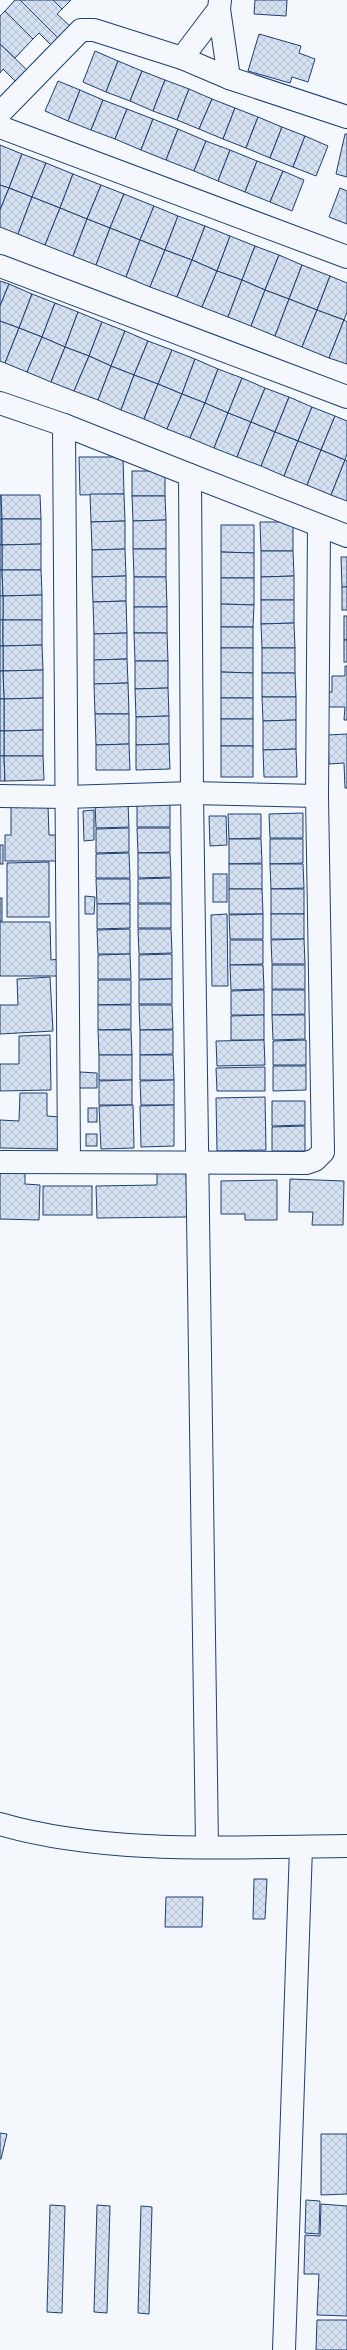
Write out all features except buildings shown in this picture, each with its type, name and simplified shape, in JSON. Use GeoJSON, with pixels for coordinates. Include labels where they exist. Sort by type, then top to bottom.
{"type":"FeatureCollection","features":[{"type":"Feature","properties":{"kind":"street"},"geometry":{"type":"LineString","coordinates":[[182,58],[219,4]]}},
{"type":"Feature","properties":{"kind":"street"},"geometry":{"type":"LineString","coordinates":[[219,4],[229,78]]}},
{"type":"Feature","properties":{"kind":"street"},"geometry":{"type":"LineString","coordinates":[[0,113],[81,30],[94,30],[182,58],[229,78],[347,118]]}},
{"type":"Feature","properties":{"kind":"street"},"geometry":{"type":"LineString","coordinates":[[0,126],[347,257]]}},
{"type":"Feature","properties":{"kind":"street"},"geometry":{"type":"LineString","coordinates":[[0,266],[347,397]]}},
{"type":"Feature","properties":{"kind":"street"},"geometry":{"type":"LineString","coordinates":[[0,403],[64,425],[347,536]]}},
{"type":"Feature","properties":{"kind":"street"},"geometry":{"type":"LineString","coordinates":[[64,425],[69,1162]]}},
{"type":"Feature","properties":{"kind":"street"},"geometry":{"type":"LineString","coordinates":[[190,475],[192,794],[199,1161],[207,1847]]}},
{"type":"Feature","properties":{"kind":"street"},"geometry":{"type":"LineString","coordinates":[[0,1162],[199,1161],[306,1163],[315,1160],[323,1152],[317,796],[319,526]]}},
{"type":"Feature","properties":{"kind":"street"},"geometry":{"type":"LineString","coordinates":[[0,796],[66,798],[192,794],[317,796]]}},
{"type":"Feature","properties":{"kind":"street"},"geometry":{"type":"LineString","coordinates":[[0,1824],[34,1834],[109,1843],[207,1847],[347,1846]]}},
{"type":"Feature","properties":{"kind":"street"},"geometry":{"type":"LineString","coordinates":[[284,2350],[290,2113],[294,2068],[300,1847]]}}]}
